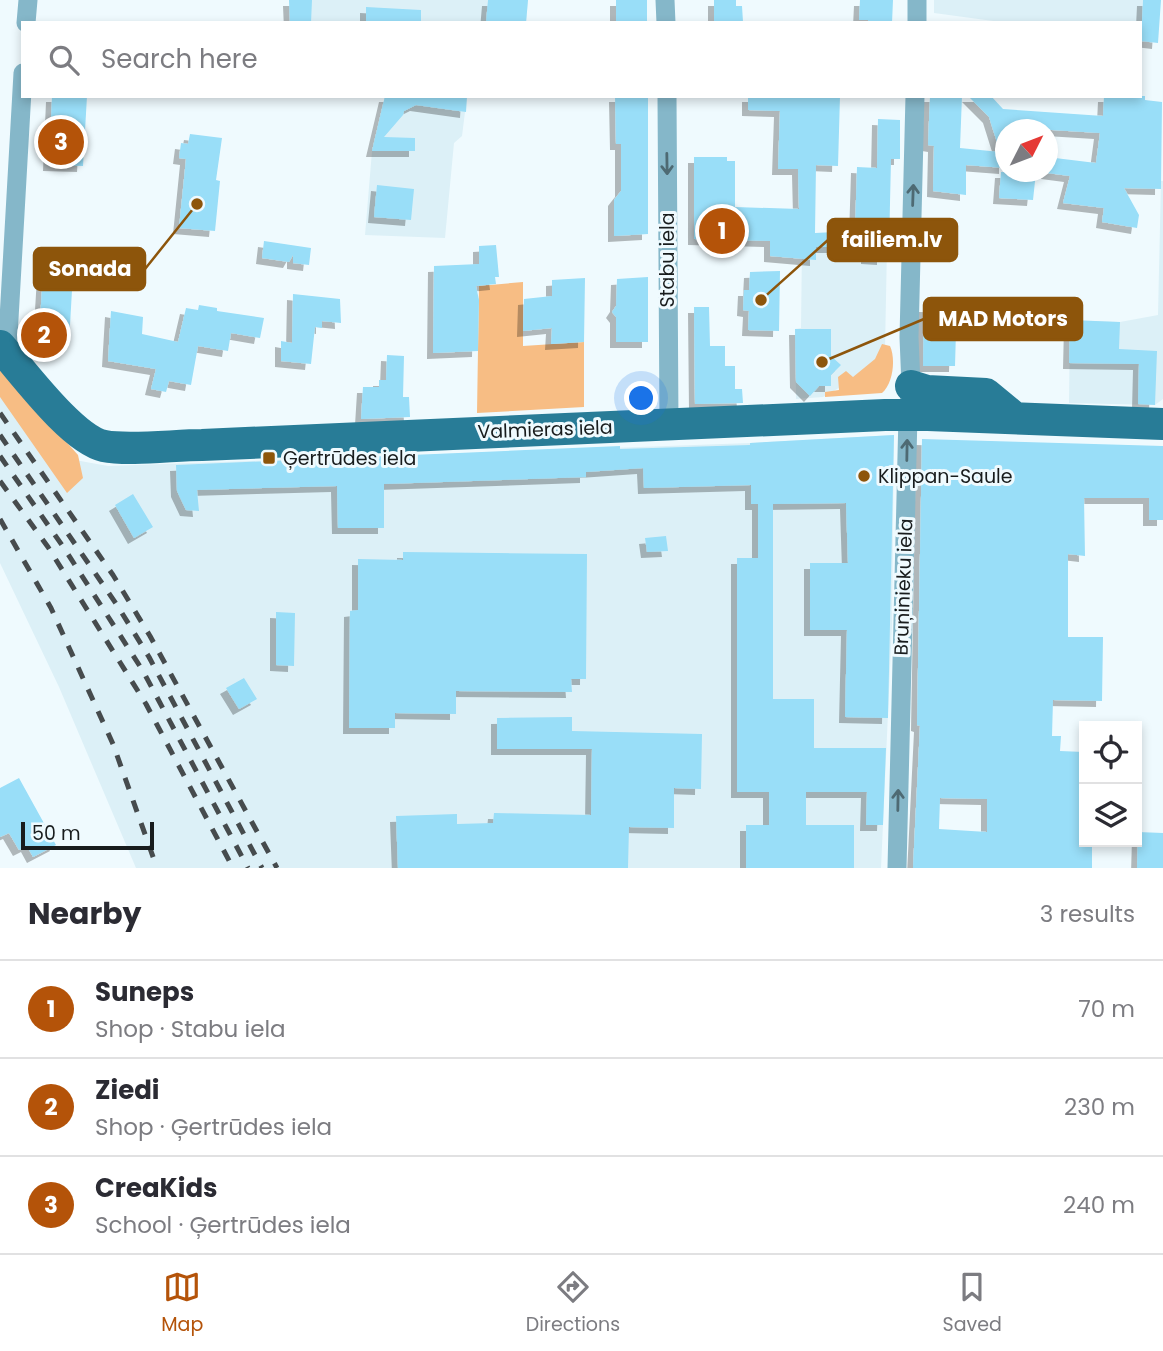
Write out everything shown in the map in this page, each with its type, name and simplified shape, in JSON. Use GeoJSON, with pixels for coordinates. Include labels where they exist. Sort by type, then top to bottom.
{"type":"FeatureCollection","features":[{"type":"Feature","properties":{"kind":"main road","name":"Valmieras iela"},"geometry":{"type":"LineString","coordinates":[[3,350],[74,430],[90,441],[105,446],[669,424],[910,400],[1015,418],[1163,424]]}},
{"type":"Feature","properties":{"kind":"street"},"geometry":{"type":"LineString","coordinates":[[26,21],[28,0]]}},
{"type":"Feature","properties":{"kind":"street"},"geometry":{"type":"LineString","coordinates":[[666,0],[666,21]]}},
{"type":"Feature","properties":{"kind":"street"},"geometry":{"type":"LineString","coordinates":[[917,0],[917,21]]}},
{"type":"Feature","properties":{"kind":"street"},"geometry":{"type":"LineString","coordinates":[[3,350],[22,98]]}},
{"type":"Feature","properties":{"kind":"street","name":"Stabu iela"},"geometry":{"type":"LineString","coordinates":[[667,98],[669,424]]}},
{"type":"Feature","properties":{"kind":"street","name":"Bruņinieku iela"},"geometry":{"type":"LineString","coordinates":[[897,868],[915,98]]}},
{"type":"Feature","properties":{"kind":"street"},"geometry":{"type":"LineString","coordinates":[[0,264],[13,242]]}},
{"type":"Feature","properties":{"kind":"shaded area"},"geometry":{"type":"Polygon","coordinates":[[[289,0],[528,0],[526,21],[290,21],[289,0]]]}},
{"type":"Feature","properties":{"kind":"shaded area"},"geometry":{"type":"Polygon","coordinates":[[[934,0],[1143,0],[1142,21],[993,21],[934,13],[934,0]]]}},
{"type":"Feature","properties":{"kind":"shaded area"},"geometry":{"type":"Polygon","coordinates":[[[385,98],[467,98],[462,136],[454,143],[445,238],[365,235],[372,151],[385,98]]]}},
{"type":"Feature","properties":{"kind":"shaded area"},"geometry":{"type":"Polygon","coordinates":[[[1161,181],[1163,399],[1155,405],[1069,403],[1070,320],[1120,322],[1158,315],[1161,181]]]}},
{"type":"Feature","properties":{"kind":"shaded area"},"geometry":{"type":"Polygon","coordinates":[[[802,246],[887,247],[885,349],[870,367],[823,397],[796,399],[795,329],[801,328],[802,246]]]}},
{"type":"Feature","properties":{"kind":"shaded area"},"geometry":{"type":"Polygon","coordinates":[[[523,282],[523,346],[584,342],[584,407],[477,413],[479,286],[523,282]]]}},
{"type":"Feature","properties":{"kind":"shaded area"},"geometry":{"type":"Polygon","coordinates":[[[882,344],[890,346],[893,364],[889,384],[882,393],[825,397],[825,392],[839,390],[838,377],[846,371],[853,377],[875,359],[882,344]]]}},
{"type":"Feature","properties":{"kind":"shaded area"},"geometry":{"type":"Polygon","coordinates":[[[0,367],[78,455],[83,478],[67,493],[0,397],[0,367]]]}},
{"type":"Feature","properties":{"kind":"shaded area"},"geometry":{"type":"Polygon","coordinates":[[[0,383],[75,460],[108,466],[750,443],[894,435],[892,625],[881,868],[136,868],[59,687],[0,563],[0,383]]]}},
{"type":"Feature","properties":{"kind":"building"},"geometry":{"type":"Polygon","coordinates":[[[289,0],[312,0],[311,21],[290,21],[289,0]]]}},
{"type":"Feature","properties":{"kind":"building"},"geometry":{"type":"Polygon","coordinates":[[[488,0],[528,0],[526,21],[486,21],[488,0]]]}},
{"type":"Feature","properties":{"kind":"building"},"geometry":{"type":"Polygon","coordinates":[[[616,0],[647,0],[647,21],[616,21],[616,0]]]}},
{"type":"Feature","properties":{"kind":"building"},"geometry":{"type":"Polygon","coordinates":[[[714,0],[736,0],[736,6],[742,6],[743,21],[714,21],[714,0]]]}},
{"type":"Feature","properties":{"kind":"building"},"geometry":{"type":"Polygon","coordinates":[[[860,0],[893,0],[892,21],[859,20],[860,0]]]}},
{"type":"Feature","properties":{"kind":"building"},"geometry":{"type":"Polygon","coordinates":[[[1143,0],[1161,0],[1158,43],[1142,41],[1143,0]]]}},
{"type":"Feature","properties":{"kind":"building"},"geometry":{"type":"Polygon","coordinates":[[[366,7],[421,10],[421,21],[366,21],[366,7]]]}},
{"type":"Feature","properties":{"kind":"building"},"geometry":{"type":"Polygon","coordinates":[[[1145,96],[1145,100],[1162,102],[1161,189],[1124,188],[1139,215],[1137,228],[1102,222],[1104,208],[1063,203],[1070,176],[1058,174],[1058,158],[1096,163],[1100,133],[1058,130],[1058,119],[995,119],[995,136],[989,117],[970,98],[993,98],[1003,109],[1103,116],[1104,98],[1145,96]]]}},
{"type":"Feature","properties":{"kind":"building"},"geometry":{"type":"Polygon","coordinates":[[[52,98],[87,98],[83,166],[49,165],[52,98]]]}},
{"type":"Feature","properties":{"kind":"building"},"geometry":{"type":"Polygon","coordinates":[[[385,98],[467,98],[466,112],[416,105],[404,111],[384,137],[415,138],[415,151],[372,151],[385,98]]]}},
{"type":"Feature","properties":{"kind":"building"},"geometry":{"type":"Polygon","coordinates":[[[615,98],[648,98],[648,234],[614,236],[614,200],[621,191],[621,144],[616,144],[615,98]]]}},
{"type":"Feature","properties":{"kind":"building"},"geometry":{"type":"Polygon","coordinates":[[[748,98],[840,98],[838,166],[816,165],[815,233],[855,231],[857,167],[877,168],[878,119],[900,120],[900,159],[891,159],[889,247],[883,247],[883,259],[867,258],[867,247],[816,247],[816,260],[770,256],[770,241],[694,239],[694,157],[727,157],[727,161],[735,161],[735,207],[799,209],[798,169],[778,169],[780,111],[748,110],[748,98]]]}},
{"type":"Feature","properties":{"kind":"building"},"geometry":{"type":"Polygon","coordinates":[[[930,98],[962,98],[960,148],[995,152],[995,167],[966,165],[966,195],[933,191],[934,146],[928,145],[930,98]]]}},
{"type":"Feature","properties":{"kind":"building"},"geometry":{"type":"Polygon","coordinates":[[[190,134],[222,138],[216,180],[220,181],[215,231],[179,228],[186,159],[179,158],[181,143],[188,144],[190,134]]]}},
{"type":"Feature","properties":{"kind":"building"},"geometry":{"type":"Polygon","coordinates":[[[1000,182],[1035,182],[1033,200],[999,198],[1000,182]]]}},
{"type":"Feature","properties":{"kind":"building"},"geometry":{"type":"Polygon","coordinates":[[[377,185],[414,189],[411,220],[374,217],[377,185]]]}},
{"type":"Feature","properties":{"kind":"building"},"geometry":{"type":"Polygon","coordinates":[[[264,241],[311,248],[309,265],[293,263],[293,255],[289,262],[262,258],[264,241]]]}},
{"type":"Feature","properties":{"kind":"building"},"geometry":{"type":"Polygon","coordinates":[[[496,245],[499,277],[495,277],[496,284],[476,286],[479,300],[478,351],[433,353],[434,266],[479,264],[479,246],[496,245]]]}},
{"type":"Feature","properties":{"kind":"building"},"geometry":{"type":"Polygon","coordinates":[[[44,255],[74,260],[74,268],[79,274],[79,284],[72,290],[69,343],[43,341],[39,337],[44,255]]]}},
{"type":"Feature","properties":{"kind":"building"},"geometry":{"type":"Polygon","coordinates":[[[780,271],[779,331],[748,330],[749,311],[743,310],[744,290],[749,290],[750,272],[780,271]]]}},
{"type":"Feature","properties":{"kind":"building"},"geometry":{"type":"Polygon","coordinates":[[[648,277],[648,342],[616,342],[616,317],[612,312],[616,306],[617,279],[648,277]]]}},
{"type":"Feature","properties":{"kind":"building"},"geometry":{"type":"Polygon","coordinates":[[[585,278],[584,342],[551,344],[552,328],[523,331],[524,299],[552,296],[552,280],[585,278]]]}},
{"type":"Feature","properties":{"kind":"building"},"geometry":{"type":"Polygon","coordinates":[[[293,294],[340,299],[341,323],[322,321],[322,328],[315,327],[311,364],[281,361],[281,341],[292,343],[293,294]]]}},
{"type":"Feature","properties":{"kind":"building"},"geometry":{"type":"Polygon","coordinates":[[[199,305],[217,308],[217,311],[264,318],[260,338],[231,333],[228,351],[198,346],[191,385],[169,381],[166,392],[151,389],[156,369],[108,361],[111,311],[143,317],[142,334],[178,342],[186,308],[198,310],[199,305]]]}},
{"type":"Feature","properties":{"kind":"building"},"geometry":{"type":"Polygon","coordinates":[[[924,306],[991,307],[991,313],[1008,314],[1007,334],[990,333],[990,330],[956,331],[955,366],[923,366],[924,306]]]}},
{"type":"Feature","properties":{"kind":"building"},"geometry":{"type":"Polygon","coordinates":[[[694,307],[709,307],[710,346],[725,346],[725,366],[735,366],[735,389],[742,389],[743,403],[695,404],[694,307]]]}},
{"type":"Feature","properties":{"kind":"building"},"geometry":{"type":"Polygon","coordinates":[[[1070,320],[1120,322],[1119,349],[1157,351],[1155,405],[1138,404],[1139,364],[1069,363],[1070,320]]]}},
{"type":"Feature","properties":{"kind":"building"},"geometry":{"type":"Polygon","coordinates":[[[795,329],[831,329],[831,356],[841,365],[831,375],[831,386],[819,386],[810,396],[796,382],[795,329]]]}},
{"type":"Feature","properties":{"kind":"building"},"geometry":{"type":"Polygon","coordinates":[[[387,355],[404,356],[403,397],[409,397],[410,417],[361,419],[363,387],[379,387],[379,380],[386,380],[387,355]]]}},
{"type":"Feature","properties":{"kind":"building"},"geometry":{"type":"Polygon","coordinates":[[[894,435],[888,718],[845,717],[847,630],[810,630],[810,563],[848,563],[846,503],[773,504],[773,699],[814,699],[814,748],[886,748],[883,825],[866,825],[867,792],[806,792],[806,825],[854,825],[854,868],[746,868],[746,825],[769,825],[769,792],[737,792],[737,558],[758,558],[758,504],[751,504],[751,485],[644,488],[643,468],[586,472],[586,477],[384,484],[384,528],[338,528],[337,486],[197,490],[199,511],[186,510],[177,491],[176,465],[620,446],[620,449],[750,445],[894,435]]]}},
{"type":"Feature","properties":{"kind":"building"},"geometry":{"type":"Polygon","coordinates":[[[922,439],[1163,446],[1163,520],[1149,520],[1149,498],[1084,498],[1085,556],[1068,554],[1068,637],[1103,637],[1102,701],[1053,700],[1052,736],[1061,736],[1060,751],[1079,752],[1079,847],[1092,847],[1092,868],[913,868],[920,726],[917,725],[922,439]],[[940,798],[939,829],[987,832],[987,799],[940,798]]]}},
{"type":"Feature","properties":{"kind":"building"},"geometry":{"type":"Polygon","coordinates":[[[133,494],[153,527],[134,538],[115,505],[133,494]]]}},
{"type":"Feature","properties":{"kind":"building"},"geometry":{"type":"Polygon","coordinates":[[[666,536],[668,551],[647,552],[645,538],[666,536]]]}},
{"type":"Feature","properties":{"kind":"building"},"geometry":{"type":"Polygon","coordinates":[[[403,552],[587,554],[586,679],[571,679],[572,692],[456,691],[456,714],[395,713],[395,728],[349,728],[350,611],[358,610],[358,559],[403,560],[403,552]]]}},
{"type":"Feature","properties":{"kind":"building"},"geometry":{"type":"Polygon","coordinates":[[[276,612],[295,613],[294,666],[276,665],[276,612]]]}},
{"type":"Feature","properties":{"kind":"building"},"geometry":{"type":"Polygon","coordinates":[[[244,678],[257,699],[239,709],[226,688],[244,678]]]}},
{"type":"Feature","properties":{"kind":"building"},"geometry":{"type":"Polygon","coordinates":[[[572,717],[572,731],[702,734],[701,789],[674,788],[674,828],[629,827],[628,868],[398,868],[396,816],[457,814],[457,824],[493,823],[494,813],[591,815],[592,749],[497,749],[497,718],[572,717]]]}},
{"type":"Feature","properties":{"kind":"building"},"geometry":{"type":"Polygon","coordinates":[[[19,778],[56,845],[33,857],[27,846],[19,850],[9,833],[0,837],[0,788],[19,778]]]}},
{"type":"Feature","properties":{"kind":"building"},"geometry":{"type":"Polygon","coordinates":[[[1142,832],[1163,833],[1163,868],[1137,868],[1138,847],[1142,847],[1142,832]]]}},
{"type":"Feature","properties":{"kind":"railway"},"geometry":{"type":"LineString","coordinates":[[0,413],[113,575],[150,636],[277,868]]}},
{"type":"Feature","properties":{"kind":"railway"},"geometry":{"type":"LineString","coordinates":[[0,435],[117,605],[149,657],[262,868]]}},
{"type":"Feature","properties":{"kind":"railway"},"geometry":{"type":"LineString","coordinates":[[0,456],[64,548],[143,671],[248,868]]}},
{"type":"Feature","properties":{"kind":"railway"},"geometry":{"type":"LineString","coordinates":[[0,481],[48,547],[146,704],[233,868]]}},
{"type":"Feature","properties":{"kind":"railway"},"geometry":{"type":"LineString","coordinates":[[0,519],[51,608],[113,744],[157,868]]}},
{"type":"Feature","properties":{"kind":"place","name":"CreaKids"},"geometry":{"type":"Point","coordinates":[61,142]}},
{"type":"Feature","properties":{"kind":"place","name":"Sonada"},"geometry":{"type":"Point","coordinates":[197,204]}},
{"type":"Feature","properties":{"kind":"place","name":"Suneps"},"geometry":{"type":"Point","coordinates":[722,231]}},
{"type":"Feature","properties":{"kind":"place","name":"failiem.lv"},"geometry":{"type":"Point","coordinates":[761,300]}},
{"type":"Feature","properties":{"kind":"place","name":"Ziedi"},"geometry":{"type":"Point","coordinates":[44,335]}},
{"type":"Feature","properties":{"kind":"place","name":"MAD Motors"},"geometry":{"type":"Point","coordinates":[822,362]}},
{"type":"Feature","properties":{"kind":"place","name":"Ģertrūdes iela"},"geometry":{"type":"Point","coordinates":[269,458]}},
{"type":"Feature","properties":{"kind":"place","name":"Klippan-Saule"},"geometry":{"type":"Point","coordinates":[864,476]}}]}
